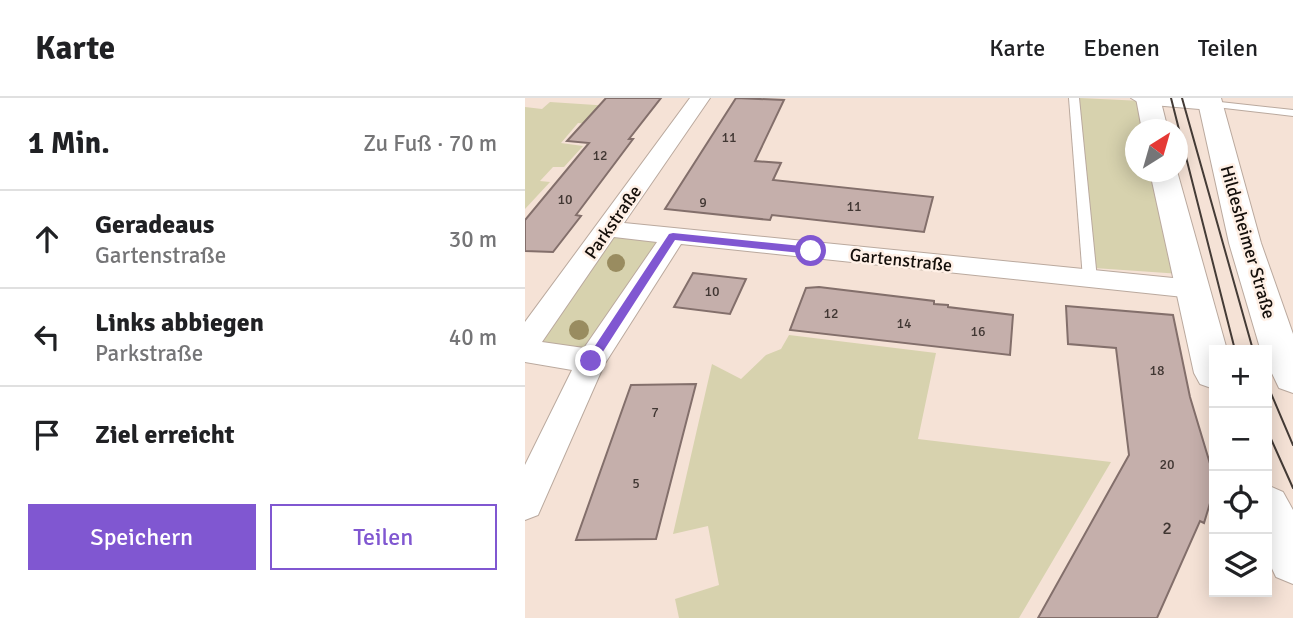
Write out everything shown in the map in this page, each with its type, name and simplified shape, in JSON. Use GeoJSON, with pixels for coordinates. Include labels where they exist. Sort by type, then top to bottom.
{"type":"FeatureCollection","features":[{"type":"Feature","properties":{"kind":"main road"},"geometry":{"type":"LineString","coordinates":[[1148,98],[1153,119]]}},
{"type":"Feature","properties":{"kind":"main road","name":"Hildesheimer Straße"},"geometry":{"type":"LineString","coordinates":[[1210,101],[1245,243],[1279,348],[1293,377]]}},
{"type":"Feature","properties":{"kind":"main road"},"geometry":{"type":"LineString","coordinates":[[1166,182],[1209,353]]}},
{"type":"Feature","properties":{"kind":"main road"},"geometry":{"type":"LineString","coordinates":[[1272,517],[1293,561]]}},
{"type":"Feature","properties":{"kind":"street","name":"Parkstraße"},"geometry":{"type":"LineString","coordinates":[[525,344],[700,98]]}},
{"type":"Feature","properties":{"kind":"street"},"geometry":{"type":"LineString","coordinates":[[1141,98],[1210,101]]}},
{"type":"Feature","properties":{"kind":"street","name":"Gartenstraße"},"geometry":{"type":"LineString","coordinates":[[609,229],[1193,289]]}},
{"type":"Feature","properties":{"kind":"street"},"geometry":{"type":"LineString","coordinates":[[525,503],[591,361],[673,236]]}},
{"type":"Feature","properties":{"kind":"street"},"geometry":{"type":"LineString","coordinates":[[525,351],[591,361]]}},
{"type":"Feature","properties":{"kind":"lane"},"geometry":{"type":"LineString","coordinates":[[1074,98],[1090,279]]}},
{"type":"Feature","properties":{"kind":"lane"},"geometry":{"type":"LineString","coordinates":[[1210,101],[1293,113]]}},
{"type":"Feature","properties":{"kind":"shaded area"},"geometry":{"type":"Polygon","coordinates":[[[1079,98],[1143,101],[1148,119],[1125,119],[1125,182],[1161,182],[1181,274],[1094,268],[1079,98]]]}},
{"type":"Feature","properties":{"kind":"shaded area"},"geometry":{"type":"Polygon","coordinates":[[[550,102],[626,107],[609,125],[578,123],[561,143],[583,146],[564,167],[553,167],[540,181],[550,182],[525,209],[525,107],[542,109],[550,102]]]}},
{"type":"Feature","properties":{"kind":"shaded area"},"geometry":{"type":"Polygon","coordinates":[[[614,235],[661,241],[588,349],[539,343],[614,235]]]}},
{"type":"Feature","properties":{"kind":"shaded area"},"geometry":{"type":"Polygon","coordinates":[[[789,335],[936,353],[918,439],[1111,462],[1019,618],[679,618],[675,599],[719,585],[708,526],[673,534],[712,364],[741,379],[766,355],[781,349],[789,335]]]}},
{"type":"Feature","properties":{"kind":"building"},"geometry":{"type":"Polygon","coordinates":[[[606,98],[661,98],[629,139],[633,139],[576,215],[581,216],[553,252],[525,251],[525,220],[589,143],[567,141],[606,98]]]}},
{"type":"Feature","properties":{"kind":"building"},"geometry":{"type":"Polygon","coordinates":[[[736,98],[784,100],[755,161],[781,163],[773,180],[933,197],[924,232],[772,215],[770,220],[665,209],[736,98]]]}},
{"type":"Feature","properties":{"kind":"building"},"geometry":{"type":"Polygon","coordinates":[[[693,273],[746,279],[730,314],[674,307],[693,273]]]}},
{"type":"Feature","properties":{"kind":"building"},"geometry":{"type":"Polygon","coordinates":[[[819,287],[934,301],[934,304],[948,307],[1013,315],[1010,355],[790,330],[806,288],[819,287]]]}},
{"type":"Feature","properties":{"kind":"building"},"geometry":{"type":"Polygon","coordinates":[[[1066,306],[1173,315],[1190,397],[1209,460],[1209,506],[1204,523],[1200,521],[1157,618],[1038,618],[1129,455],[1116,348],[1068,344],[1066,306]]]}},
{"type":"Feature","properties":{"kind":"building"},"geometry":{"type":"Polygon","coordinates":[[[696,384],[656,539],[576,540],[631,385],[696,384]]]}},
{"type":"Feature","properties":{"kind":"tram line"},"geometry":{"type":"LineString","coordinates":[[1171,98],[1234,345]]}},
{"type":"Feature","properties":{"kind":"tram line"},"geometry":{"type":"LineString","coordinates":[[1182,98],[1252,345]]}},
{"type":"Feature","properties":{"kind":"tram line"},"geometry":{"type":"LineString","coordinates":[[1272,396],[1293,445]]}},
{"type":"Feature","properties":{"kind":"tram line"},"geometry":{"type":"LineString","coordinates":[[1272,441],[1293,488]]}},
{"type":"Feature","properties":{"kind":"route"},"geometry":{"type":"LineString","coordinates":[[591,361],[673,236],[811,251]]}}]}
